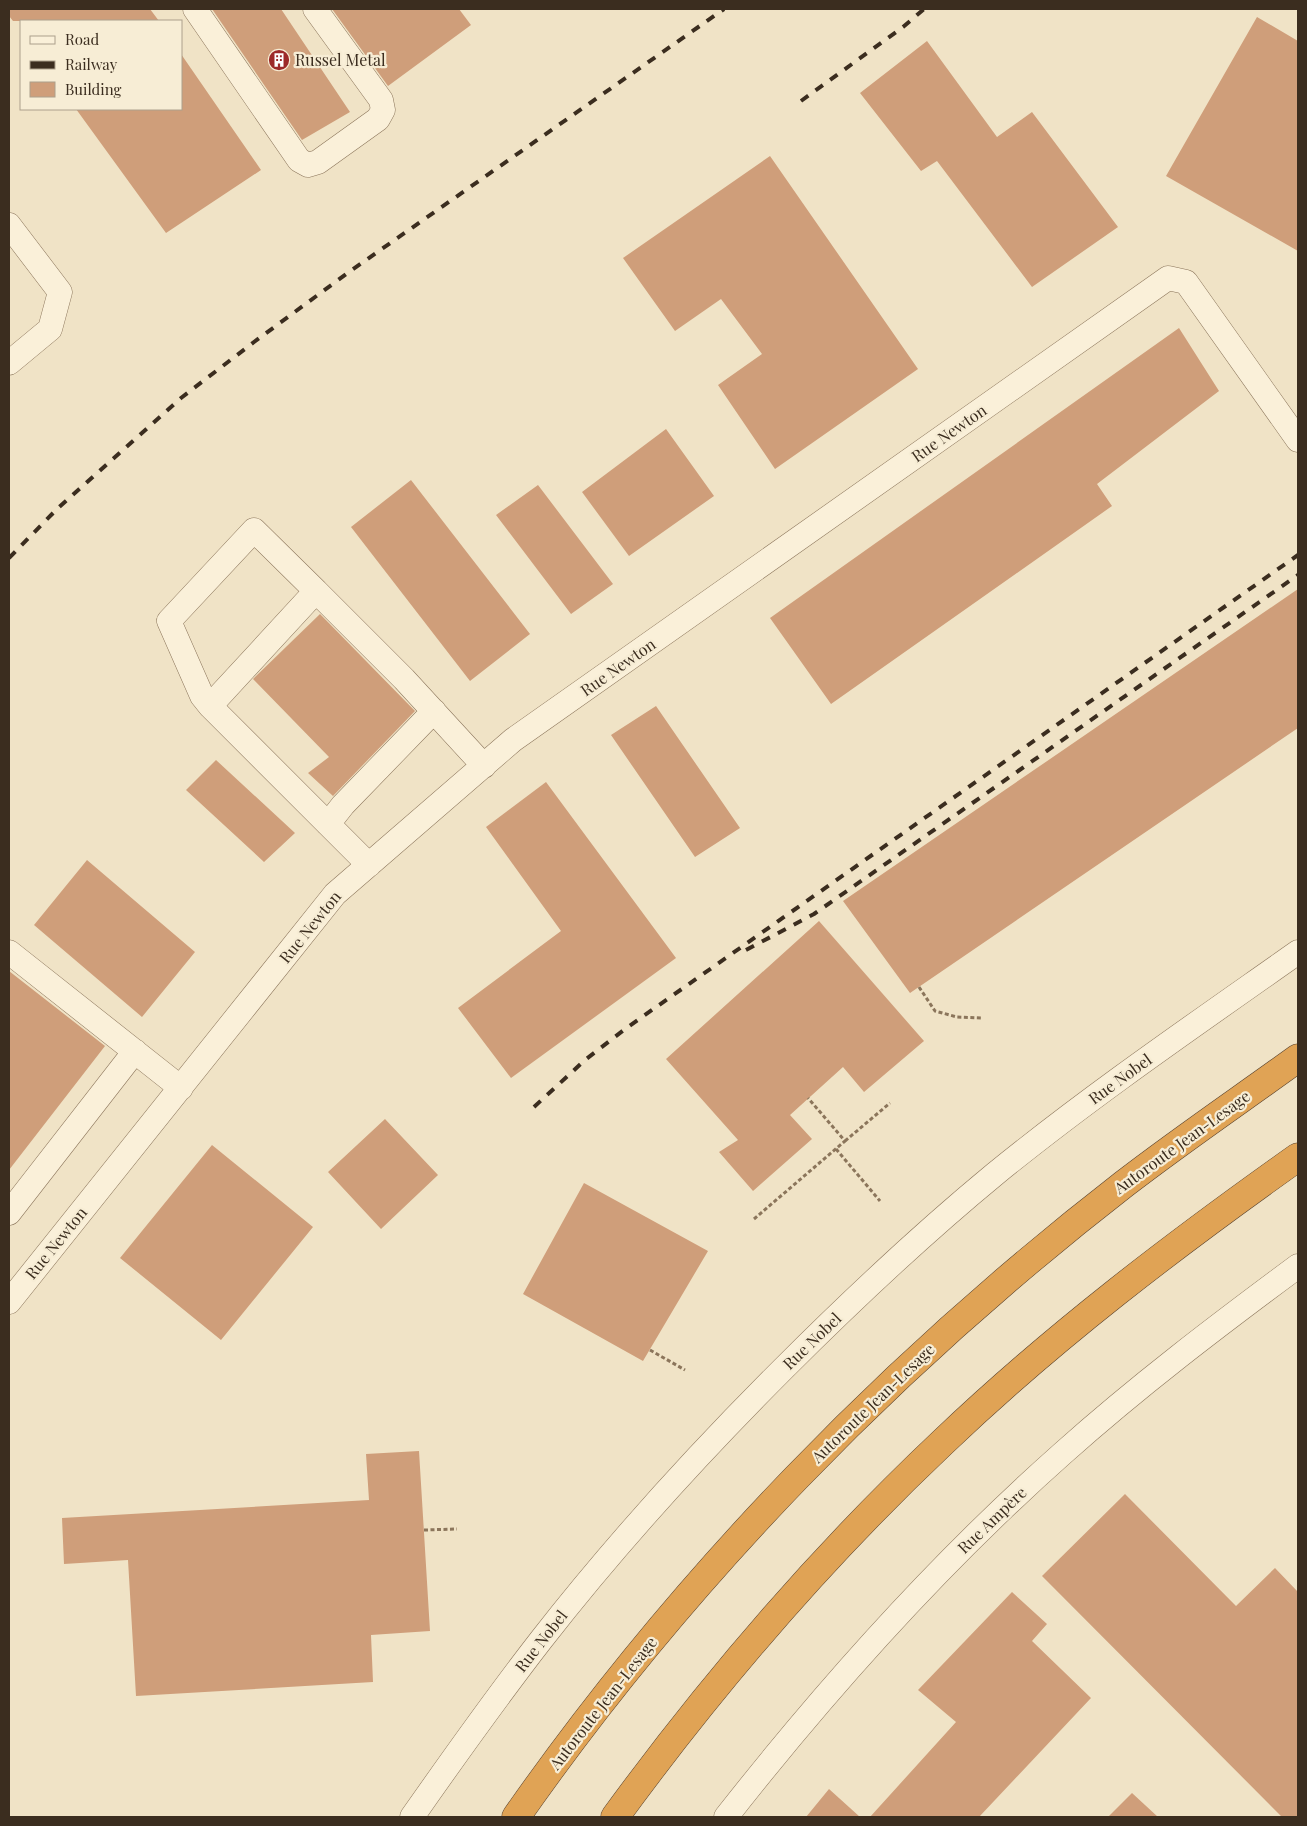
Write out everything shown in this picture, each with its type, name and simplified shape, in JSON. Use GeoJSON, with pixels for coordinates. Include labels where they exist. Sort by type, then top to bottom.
{"type":"FeatureCollection","features":[{"type":"Feature","properties":{"kind":"highway","name":"Autoroute Jean-Lesage"},"geometry":{"type":"LineString","coordinates":[[516,1817],[589,1717],[687,1599],[761,1516],[886,1389],[972,1311],[1087,1214],[1180,1143],[1298,1058]]}},
{"type":"Feature","properties":{"kind":"highway"},"geometry":{"type":"LineString","coordinates":[[615,1817],[707,1696],[823,1564],[920,1464],[983,1405],[1075,1325],[1178,1243],[1298,1157]]}},
{"type":"Feature","properties":{"kind":"street"},"geometry":{"type":"LineString","coordinates":[[195,9],[299,160],[308,165],[318,162],[378,119],[383,110],[381,100],[315,9]]}},
{"type":"Feature","properties":{"kind":"street"},"geometry":{"type":"LineString","coordinates":[[9,224],[60,292],[50,330],[9,363]]}},
{"type":"Feature","properties":{"kind":"street","name":"Rue Newton"},"geometry":{"type":"LineString","coordinates":[[9,1302],[335,894],[521,735],[1168,278],[1186,282],[1298,440]]}},
{"type":"Feature","properties":{"kind":"street"},"geometry":{"type":"LineString","coordinates":[[369,864],[210,706],[202,696],[169,621],[254,530],[404,679],[484,766]]}},
{"type":"Feature","properties":{"kind":"street"},"geometry":{"type":"LineString","coordinates":[[210,706],[316,591]]}},
{"type":"Feature","properties":{"kind":"street"},"geometry":{"type":"LineString","coordinates":[[328,824],[343,805],[434,712]]}},
{"type":"Feature","properties":{"kind":"street"},"geometry":{"type":"LineString","coordinates":[[9,952],[181,1088]]}},
{"type":"Feature","properties":{"kind":"street","name":"Rue Nobel"},"geometry":{"type":"LineString","coordinates":[[412,1817],[511,1678],[598,1571],[712,1442],[808,1344],[913,1246],[1010,1162],[1138,1066],[1298,952]]}},
{"type":"Feature","properties":{"kind":"street"},"geometry":{"type":"LineString","coordinates":[[9,1213],[135,1051]]}},
{"type":"Feature","properties":{"kind":"street","name":"Rue Ampère"},"geometry":{"type":"LineString","coordinates":[[726,1817],[774,1756],[845,1674],[928,1583],[990,1521],[1138,1389],[1298,1266]]}},
{"type":"Feature","properties":{"kind":"path"},"geometry":{"type":"LineString","coordinates":[[920,987],[935,1011],[957,1017],[982,1018]]}},
{"type":"Feature","properties":{"kind":"path"},"geometry":{"type":"LineString","coordinates":[[808,1098],[845,1141]]}},
{"type":"Feature","properties":{"kind":"path"},"geometry":{"type":"LineString","coordinates":[[754,1219],[890,1103]]}},
{"type":"Feature","properties":{"kind":"path"},"geometry":{"type":"LineString","coordinates":[[836,1149],[880,1201]]}},
{"type":"Feature","properties":{"kind":"path"},"geometry":{"type":"LineString","coordinates":[[650,1350],[685,1370]]}},
{"type":"Feature","properties":{"kind":"path"},"geometry":{"type":"LineString","coordinates":[[424,1530],[457,1529]]}},
{"type":"Feature","properties":{"kind":"building"},"geometry":{"type":"Polygon","coordinates":[[[9,9],[150,9],[158,20],[13,21],[9,16],[9,9]]]}},
{"type":"Feature","properties":{"kind":"building","name":"Russel Metal"},"geometry":{"type":"Polygon","coordinates":[[[212,9],[281,9],[350,112],[302,140],[212,9]]]}},
{"type":"Feature","properties":{"kind":"building"},"geometry":{"type":"Polygon","coordinates":[[[332,9],[459,9],[471,25],[388,86],[332,9]]]}},
{"type":"Feature","properties":{"kind":"building"},"geometry":{"type":"Polygon","coordinates":[[[1257,17],[1298,41],[1298,251],[1166,176],[1257,17]]]}},
{"type":"Feature","properties":{"kind":"building"},"geometry":{"type":"Polygon","coordinates":[[[927,41],[997,137],[1032,112],[1118,227],[1032,287],[937,161],[921,171],[860,93],[927,41]]]}},
{"type":"Feature","properties":{"kind":"building"},"geometry":{"type":"Polygon","coordinates":[[[182,55],[261,170],[166,233],[77,110],[182,110],[182,55]]]}},
{"type":"Feature","properties":{"kind":"building"},"geometry":{"type":"Polygon","coordinates":[[[770,156],[918,369],[775,469],[718,385],[762,354],[721,299],[675,331],[623,258],[770,156]]]}},
{"type":"Feature","properties":{"kind":"building"},"geometry":{"type":"Polygon","coordinates":[[[1179,328],[1219,391],[1097,484],[1112,506],[831,704],[770,618],[1179,328]]]}},
{"type":"Feature","properties":{"kind":"building"},"geometry":{"type":"Polygon","coordinates":[[[666,429],[714,496],[629,556],[582,492],[666,429]]]}},
{"type":"Feature","properties":{"kind":"building"},"geometry":{"type":"Polygon","coordinates":[[[411,480],[530,634],[470,681],[351,527],[411,480]]]}},
{"type":"Feature","properties":{"kind":"building"},"geometry":{"type":"Polygon","coordinates":[[[538,485],[613,584],[571,614],[496,515],[538,485]]]}},
{"type":"Feature","properties":{"kind":"building"},"geometry":{"type":"Polygon","coordinates":[[[1298,589],[1298,728],[910,993],[843,901],[1298,589]]]}},
{"type":"Feature","properties":{"kind":"building"},"geometry":{"type":"Polygon","coordinates":[[[320,614],[415,711],[333,796],[308,773],[329,757],[253,679],[320,614]]]}},
{"type":"Feature","properties":{"kind":"building"},"geometry":{"type":"Polygon","coordinates":[[[656,706],[740,828],[695,857],[611,735],[656,706]]]}},
{"type":"Feature","properties":{"kind":"building"},"geometry":{"type":"Polygon","coordinates":[[[216,760],[295,833],[264,862],[186,790],[216,760]]]}},
{"type":"Feature","properties":{"kind":"building"},"geometry":{"type":"Polygon","coordinates":[[[546,782],[676,958],[511,1078],[458,1008],[561,931],[486,827],[546,782]]]}},
{"type":"Feature","properties":{"kind":"building"},"geometry":{"type":"Polygon","coordinates":[[[87,860],[195,952],[142,1017],[34,925],[87,860]]]}},
{"type":"Feature","properties":{"kind":"building"},"geometry":{"type":"Polygon","coordinates":[[[819,921],[924,1041],[864,1092],[843,1067],[790,1115],[812,1139],[753,1191],[719,1152],[738,1140],[666,1059],[819,921]]]}},
{"type":"Feature","properties":{"kind":"building"},"geometry":{"type":"Polygon","coordinates":[[[9,971],[105,1046],[9,1170],[9,971]]]}},
{"type":"Feature","properties":{"kind":"building"},"geometry":{"type":"Polygon","coordinates":[[[385,1119],[438,1175],[381,1229],[328,1172],[385,1119]]]}},
{"type":"Feature","properties":{"kind":"building"},"geometry":{"type":"Polygon","coordinates":[[[212,1145],[313,1227],[221,1340],[120,1258],[212,1145]]]}},
{"type":"Feature","properties":{"kind":"building"},"geometry":{"type":"Polygon","coordinates":[[[584,1183],[708,1251],[643,1361],[523,1294],[584,1183]]]}},
{"type":"Feature","properties":{"kind":"building"},"geometry":{"type":"Polygon","coordinates":[[[419,1451],[430,1631],[371,1635],[373,1682],[136,1696],[128,1560],[64,1564],[62,1518],[369,1500],[366,1454],[419,1451]]]}},
{"type":"Feature","properties":{"kind":"building"},"geometry":{"type":"Polygon","coordinates":[[[1125,1494],[1236,1606],[1275,1568],[1298,1592],[1298,1817],[1282,1817],[1042,1576],[1125,1494]]]}},
{"type":"Feature","properties":{"kind":"building"},"geometry":{"type":"Polygon","coordinates":[[[1012,1592],[1047,1624],[1032,1641],[1091,1698],[979,1817],[870,1817],[956,1722],[918,1690],[1012,1592]]]}},
{"type":"Feature","properties":{"kind":"building"},"geometry":{"type":"Polygon","coordinates":[[[829,1789],[860,1817],[806,1817],[829,1789]]]}},
{"type":"Feature","properties":{"kind":"building"},"geometry":{"type":"Polygon","coordinates":[[[1132,1793],[1158,1817],[1108,1817],[1132,1793]]]}},
{"type":"Feature","properties":{"kind":"railway"},"geometry":{"type":"LineString","coordinates":[[9,558],[58,508],[181,398],[349,272],[724,9]]}},
{"type":"Feature","properties":{"kind":"railway"},"geometry":{"type":"LineString","coordinates":[[801,101],[903,27],[924,9]]}},
{"type":"Feature","properties":{"kind":"railway"},"geometry":{"type":"LineString","coordinates":[[534,1107],[585,1060],[625,1029],[1298,555]]}},
{"type":"Feature","properties":{"kind":"railway"},"geometry":{"type":"LineString","coordinates":[[746,950],[814,914],[1298,575]]}},
{"type":"Feature","properties":{"kind":"place","name":"Russel Metal"},"geometry":{"type":"Point","coordinates":[279,60]}}]}
